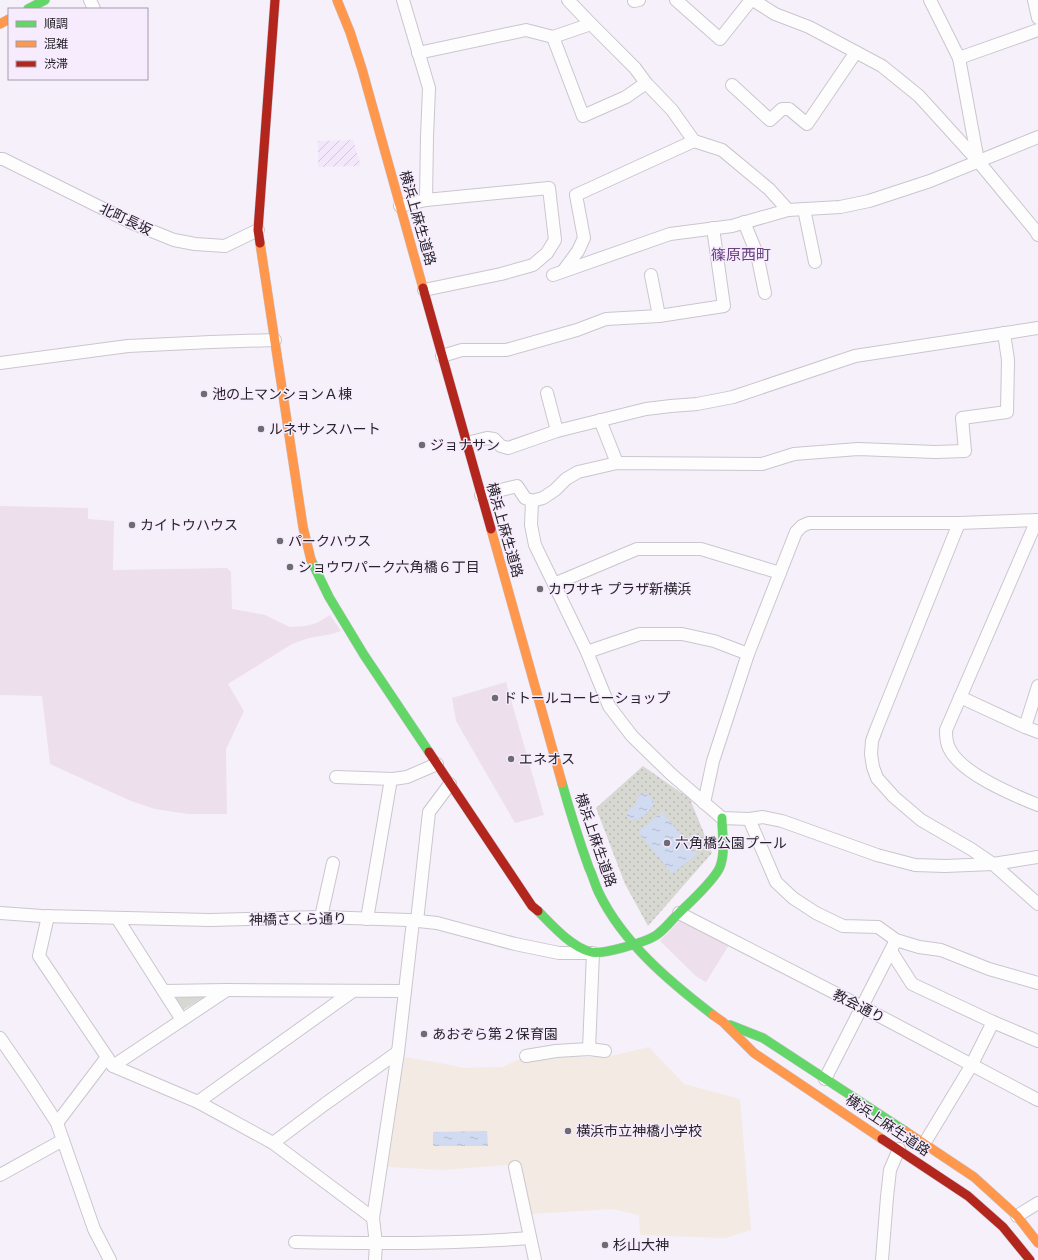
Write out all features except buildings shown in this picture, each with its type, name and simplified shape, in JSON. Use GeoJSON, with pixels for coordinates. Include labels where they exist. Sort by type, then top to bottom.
{"type":"FeatureCollection","features":[{"type":"Feature","properties":{"kind":"main road"},"geometry":{"type":"LineString","coordinates":[[274,0],[258,230],[303,527],[310,558],[318,577],[364,655],[532,906],[572,942],[593,953],[633,944],[654,937],[680,913],[712,879],[720,868],[722,858],[722,818]]}},
{"type":"Feature","properties":{"kind":"main road","name":"横浜上麻生道路"},"geometry":{"type":"LineString","coordinates":[[336,0],[353,39],[576,832],[599,893],[616,922],[633,944],[674,983],[723,1022],[754,1053],[968,1196],[1003,1227],[1030,1260]]}},
{"type":"Feature","properties":{"kind":"main road","name":"横浜上麻生道路"},"geometry":{"type":"LineString","coordinates":[[723,1022],[763,1038],[974,1177],[1017,1216],[1038,1243]]}},
{"type":"Feature","properties":{"kind":"street"},"geometry":{"type":"LineString","coordinates":[[403,0],[429,88],[426,200]]}},
{"type":"Feature","properties":{"kind":"street"},"geometry":{"type":"LineString","coordinates":[[568,0],[635,68],[646,83],[672,110],[694,141],[722,150],[769,189],[788,210]]}},
{"type":"Feature","properties":{"kind":"street"},"geometry":{"type":"LineString","coordinates":[[676,0],[720,39],[752,0],[775,14],[809,27],[882,66],[919,96],[978,161],[1038,235]]}},
{"type":"Feature","properties":{"kind":"street"},"geometry":{"type":"LineString","coordinates":[[930,0],[959,58],[978,161]]}},
{"type":"Feature","properties":{"kind":"street"},"geometry":{"type":"LineString","coordinates":[[1034,0],[1038,18]]}},
{"type":"Feature","properties":{"kind":"street"},"geometry":{"type":"LineString","coordinates":[[418,53],[526,30],[553,36],[591,24]]}},
{"type":"Feature","properties":{"kind":"street"},"geometry":{"type":"LineString","coordinates":[[959,58],[1038,30]]}},
{"type":"Feature","properties":{"kind":"street"},"geometry":{"type":"LineString","coordinates":[[553,36],[583,116],[626,97],[646,83]]}},
{"type":"Feature","properties":{"kind":"street"},"geometry":{"type":"LineString","coordinates":[[732,85],[770,120],[782,108],[789,109],[807,124],[856,52]]}},
{"type":"Feature","properties":{"kind":"street"},"geometry":{"type":"LineString","coordinates":[[694,141],[576,196],[584,238],[578,251],[559,272],[670,234],[732,226],[788,210],[840,207],[869,201],[924,183],[1038,136]]}},
{"type":"Feature","properties":{"kind":"street","name":"北町長坂"},"geometry":{"type":"LineString","coordinates":[[0,159],[3,159],[132,223],[174,240],[195,244],[225,246],[258,230]]}},
{"type":"Feature","properties":{"kind":"street"},"geometry":{"type":"LineString","coordinates":[[400,206],[426,200],[550,188],[555,240],[547,252],[533,265],[501,274],[424,290]]}},
{"type":"Feature","properties":{"kind":"street"},"geometry":{"type":"LineString","coordinates":[[804,209],[815,262]]}},
{"type":"Feature","properties":{"kind":"street"},"geometry":{"type":"LineString","coordinates":[[744,222],[757,254],[765,292]]}},
{"type":"Feature","properties":{"kind":"street"},"geometry":{"type":"LineString","coordinates":[[442,356],[462,350],[506,350],[577,330],[606,319],[659,316],[724,306],[713,228]]}},
{"type":"Feature","properties":{"kind":"street"},"geometry":{"type":"LineString","coordinates":[[651,274],[659,316]]}},
{"type":"Feature","properties":{"kind":"street"},"geometry":{"type":"LineString","coordinates":[[467,443],[487,438],[494,439],[500,446],[508,448],[556,431],[646,409],[697,404],[733,397],[855,356],[1038,328]]}},
{"type":"Feature","properties":{"kind":"street"},"geometry":{"type":"LineString","coordinates":[[481,495],[517,486],[525,498],[532,501],[543,498],[555,490],[566,479],[578,472],[617,463],[762,464],[794,454],[858,449],[964,452],[962,418],[1007,412],[1008,360],[1004,333]]}},
{"type":"Feature","properties":{"kind":"street"},"geometry":{"type":"LineString","coordinates":[[0,363],[128,346],[274,340]]}},
{"type":"Feature","properties":{"kind":"street"},"geometry":{"type":"LineString","coordinates":[[547,393],[556,431]]}},
{"type":"Feature","properties":{"kind":"street"},"geometry":{"type":"LineString","coordinates":[[600,420],[617,463]]}},
{"type":"Feature","properties":{"kind":"street"},"geometry":{"type":"LineString","coordinates":[[532,501],[531,525],[535,546],[587,652],[610,706],[632,736],[671,774],[722,818],[749,820],[763,817],[782,821],[877,855],[915,865],[945,866],[993,864],[1038,856]]}},
{"type":"Feature","properties":{"kind":"street"},"geometry":{"type":"LineString","coordinates":[[704,803],[713,761],[748,654],[796,532],[802,526],[809,523],[959,523],[1038,520],[946,730],[948,748],[970,771],[1018,797],[1038,805]]}},
{"type":"Feature","properties":{"kind":"street"},"geometry":{"type":"LineString","coordinates":[[959,523],[872,741],[871,754],[873,767],[877,778],[894,798],[921,820],[971,849],[993,864],[1038,904]]}},
{"type":"Feature","properties":{"kind":"street"},"geometry":{"type":"LineString","coordinates":[[554,584],[637,548],[700,549],[780,573]]}},
{"type":"Feature","properties":{"kind":"street"},"geometry":{"type":"LineString","coordinates":[[587,652],[640,634],[682,634],[714,641],[748,654]]}},
{"type":"Feature","properties":{"kind":"street"},"geometry":{"type":"LineString","coordinates":[[1025,727],[1038,686]]}},
{"type":"Feature","properties":{"kind":"street"},"geometry":{"type":"LineString","coordinates":[[960,697],[1038,732]]}},
{"type":"Feature","properties":{"kind":"street"},"geometry":{"type":"LineString","coordinates":[[336,777],[391,779],[407,777],[437,764]]}},
{"type":"Feature","properties":{"kind":"street"},"geometry":{"type":"LineString","coordinates":[[367,919],[391,779]]}},
{"type":"Feature","properties":{"kind":"street"},"geometry":{"type":"LineString","coordinates":[[375,1260],[376,1244],[373,1218],[398,1052],[429,812],[450,784]]}},
{"type":"Feature","properties":{"kind":"street"},"geometry":{"type":"LineString","coordinates":[[749,820],[776,882],[793,898],[816,914],[843,926],[878,927],[894,945],[912,984],[993,1022],[1038,1041]]}},
{"type":"Feature","properties":{"kind":"street"},"geometry":{"type":"LineString","coordinates":[[321,917],[333,863]]}},
{"type":"Feature","properties":{"kind":"street","name":"神橋さくら通り"},"geometry":{"type":"LineString","coordinates":[[0,913],[48,916],[210,920],[321,917],[415,921],[437,923],[515,944],[559,953],[593,953]]}},
{"type":"Feature","properties":{"kind":"street","name":"教会通り"},"geometry":{"type":"LineString","coordinates":[[680,913],[1038,1100]]}},
{"type":"Feature","properties":{"kind":"street"},"geometry":{"type":"LineString","coordinates":[[48,916],[39,956],[110,1062],[198,1102],[273,1143],[373,1218]]}},
{"type":"Feature","properties":{"kind":"street"},"geometry":{"type":"LineString","coordinates":[[117,918],[182,1020]]}},
{"type":"Feature","properties":{"kind":"street"},"geometry":{"type":"LineString","coordinates":[[894,945],[941,950],[989,969],[1038,983]]}},
{"type":"Feature","properties":{"kind":"street"},"geometry":{"type":"LineString","coordinates":[[825,1079],[894,945]]}},
{"type":"Feature","properties":{"kind":"street"},"geometry":{"type":"LineString","coordinates":[[589,1049],[593,953]]}},
{"type":"Feature","properties":{"kind":"street"},"geometry":{"type":"LineString","coordinates":[[57,1123],[110,1062],[182,1020],[227,990]]}},
{"type":"Feature","properties":{"kind":"street"},"geometry":{"type":"LineString","coordinates":[[164,991],[405,991]]}},
{"type":"Feature","properties":{"kind":"street"},"geometry":{"type":"LineString","coordinates":[[198,1102],[352,991]]}},
{"type":"Feature","properties":{"kind":"street"},"geometry":{"type":"LineString","coordinates":[[924,1144],[971,1066],[993,1022]]}},
{"type":"Feature","properties":{"kind":"street"},"geometry":{"type":"LineString","coordinates":[[0,1038],[57,1123],[94,1229],[110,1260]]}},
{"type":"Feature","properties":{"kind":"street"},"geometry":{"type":"LineString","coordinates":[[526,1056],[556,1051],[589,1049],[606,1051]]}},
{"type":"Feature","properties":{"kind":"street"},"geometry":{"type":"LineString","coordinates":[[273,1143],[398,1052]]}},
{"type":"Feature","properties":{"kind":"street"},"geometry":{"type":"LineString","coordinates":[[0,1175],[63,1140]]}},
{"type":"Feature","properties":{"kind":"street"},"geometry":{"type":"LineString","coordinates":[[882,1260],[886,1197],[890,1170],[899,1149]]}},
{"type":"Feature","properties":{"kind":"street"},"geometry":{"type":"LineString","coordinates":[[515,1167],[535,1260]]}},
{"type":"Feature","properties":{"kind":"street"},"geometry":{"type":"LineString","coordinates":[[1017,1216],[1038,1203]]}},
{"type":"Feature","properties":{"kind":"street"},"geometry":{"type":"LineString","coordinates":[[295,1242],[376,1244],[474,1242],[530,1238]]}},
{"type":"Feature","properties":{"kind":"shaded area"},"geometry":{"type":"Polygon","coordinates":[[[353,140],[361,166],[318,167],[318,141],[353,140]]]}},
{"type":"Feature","properties":{"kind":"shaded area"},"geometry":{"type":"Polygon","coordinates":[[[0,506],[88,508],[88,519],[114,521],[113,570],[227,568],[231,572],[232,609],[265,615],[290,627],[305,626],[317,623],[330,615],[341,631],[309,638],[292,644],[228,684],[244,711],[226,749],[227,814],[188,814],[155,809],[131,801],[50,764],[42,696],[0,695],[0,506]]]}},
{"type":"Feature","properties":{"kind":"shaded area"},"geometry":{"type":"Polygon","coordinates":[[[506,682],[544,815],[515,823],[456,721],[452,698],[506,682]]]}},
{"type":"Feature","properties":{"kind":"shaded area"},"geometry":{"type":"Polygon","coordinates":[[[682,918],[729,945],[706,982],[697,977],[660,941],[682,918]]]}},
{"type":"Feature","properties":{"kind":"shaded area","name":"横浜市立神橋小学校"},"geometry":{"type":"Polygon","coordinates":[[[649,1047],[684,1084],[740,1099],[751,1230],[725,1238],[640,1235],[639,1215],[612,1209],[531,1214],[521,1164],[442,1170],[388,1167],[404,1057],[464,1068],[502,1067],[520,1059],[547,1057],[606,1057],[649,1047]]]}},
{"type":"Feature","properties":{"kind":"green space"},"geometry":{"type":"Polygon","coordinates":[[[643,766],[690,799],[712,853],[648,926],[625,884],[596,808],[643,766]]]}},
{"type":"Feature","properties":{"kind":"green space"},"geometry":{"type":"Polygon","coordinates":[[[206,996],[181,1011],[172,998],[206,996]]]}},
{"type":"Feature","properties":{"kind":"water"},"geometry":{"type":"Polygon","coordinates":[[[641,794],[650,796],[654,804],[643,816],[631,820],[627,819],[627,812],[634,807],[637,798],[641,794]]]}},
{"type":"Feature","properties":{"kind":"water","name":"六角橋公園プール"},"geometry":{"type":"Polygon","coordinates":[[[662,812],[697,854],[672,874],[638,832],[662,812]]]}},
{"type":"Feature","properties":{"kind":"water"},"geometry":{"type":"Polygon","coordinates":[[[487,1131],[488,1146],[433,1146],[433,1132],[487,1131]]]}},
{"type":"Feature","properties":{"kind":"traffic: fast"},"geometry":{"type":"LineString","coordinates":[[30,8],[45,0]]}},
{"type":"Feature","properties":{"kind":"traffic: fast"},"geometry":{"type":"LineString","coordinates":[[311,560],[329,597],[364,655],[429,752]]}},
{"type":"Feature","properties":{"kind":"traffic: fast"},"geometry":{"type":"LineString","coordinates":[[562,783],[589,868],[609,911],[634,945],[664,975],[713,1015]]}},
{"type":"Feature","properties":{"kind":"traffic: fast"},"geometry":{"type":"LineString","coordinates":[[538,911],[569,941],[591,952],[605,952],[655,936],[705,888],[719,869],[723,851],[722,818]]}},
{"type":"Feature","properties":{"kind":"traffic: fast"},"geometry":{"type":"LineString","coordinates":[[730,1025],[763,1038],[905,1131]]}},
{"type":"Feature","properties":{"kind":"traffic: slow"},"geometry":{"type":"LineString","coordinates":[[337,0],[350,32],[362,69],[423,288]]}},
{"type":"Feature","properties":{"kind":"traffic: slow"},"geometry":{"type":"LineString","coordinates":[[0,24],[8,20]]}},
{"type":"Feature","properties":{"kind":"traffic: slow"},"geometry":{"type":"LineString","coordinates":[[260,243],[303,527],[311,560]]}},
{"type":"Feature","properties":{"kind":"traffic: slow"},"geometry":{"type":"LineString","coordinates":[[491,529],[562,783]]}},
{"type":"Feature","properties":{"kind":"traffic: slow"},"geometry":{"type":"LineString","coordinates":[[713,1015],[723,1022],[754,1053],[882,1139]]}},
{"type":"Feature","properties":{"kind":"traffic: slow"},"geometry":{"type":"LineString","coordinates":[[905,1131],[974,1177],[1017,1216],[1038,1243]]}},
{"type":"Feature","properties":{"kind":"traffic: jam"},"geometry":{"type":"LineString","coordinates":[[260,243],[258,230],[275,0]]}},
{"type":"Feature","properties":{"kind":"traffic: jam"},"geometry":{"type":"LineString","coordinates":[[423,288],[491,529]]}},
{"type":"Feature","properties":{"kind":"traffic: jam"},"geometry":{"type":"LineString","coordinates":[[429,752],[532,906],[538,911]]}},
{"type":"Feature","properties":{"kind":"traffic: jam"},"geometry":{"type":"LineString","coordinates":[[882,1139],[968,1196],[1003,1227],[1030,1260]]}},
{"type":"Feature","properties":{"kind":"place","name":"池の上マンションＡ棟"},"geometry":{"type":"Point","coordinates":[204,394]}},
{"type":"Feature","properties":{"kind":"place","name":"ルネサンスハート"},"geometry":{"type":"Point","coordinates":[261,429]}},
{"type":"Feature","properties":{"kind":"place","name":"ジョナサン"},"geometry":{"type":"Point","coordinates":[422,445]}},
{"type":"Feature","properties":{"kind":"place","name":"カイトウハウス"},"geometry":{"type":"Point","coordinates":[132,525]}},
{"type":"Feature","properties":{"kind":"place","name":"パークハウス"},"geometry":{"type":"Point","coordinates":[280,541]}},
{"type":"Feature","properties":{"kind":"place","name":"ショウワパーク六角橋６丁目"},"geometry":{"type":"Point","coordinates":[290,567]}},
{"type":"Feature","properties":{"kind":"place","name":"カワサキ プラザ新横浜"},"geometry":{"type":"Point","coordinates":[540,589]}},
{"type":"Feature","properties":{"kind":"place","name":"ドトールコーヒーショップ"},"geometry":{"type":"Point","coordinates":[495,698]}},
{"type":"Feature","properties":{"kind":"place","name":"エネオス"},"geometry":{"type":"Point","coordinates":[511,759]}},
{"type":"Feature","properties":{"kind":"place","name":"六角橋公園プール"},"geometry":{"type":"Point","coordinates":[667,843]}},
{"type":"Feature","properties":{"kind":"place","name":"あおぞら第２保育園"},"geometry":{"type":"Point","coordinates":[424,1034]}},
{"type":"Feature","properties":{"kind":"place","name":"横浜市立神橋小学校"},"geometry":{"type":"Point","coordinates":[568,1131]}},
{"type":"Feature","properties":{"kind":"place","name":"杉山大神"},"geometry":{"type":"Point","coordinates":[605,1245]}},
{"type":"Feature","properties":{"kind":"district","name":"篠原西町"},"geometry":{"type":"Point","coordinates":[741,255]}}]}
